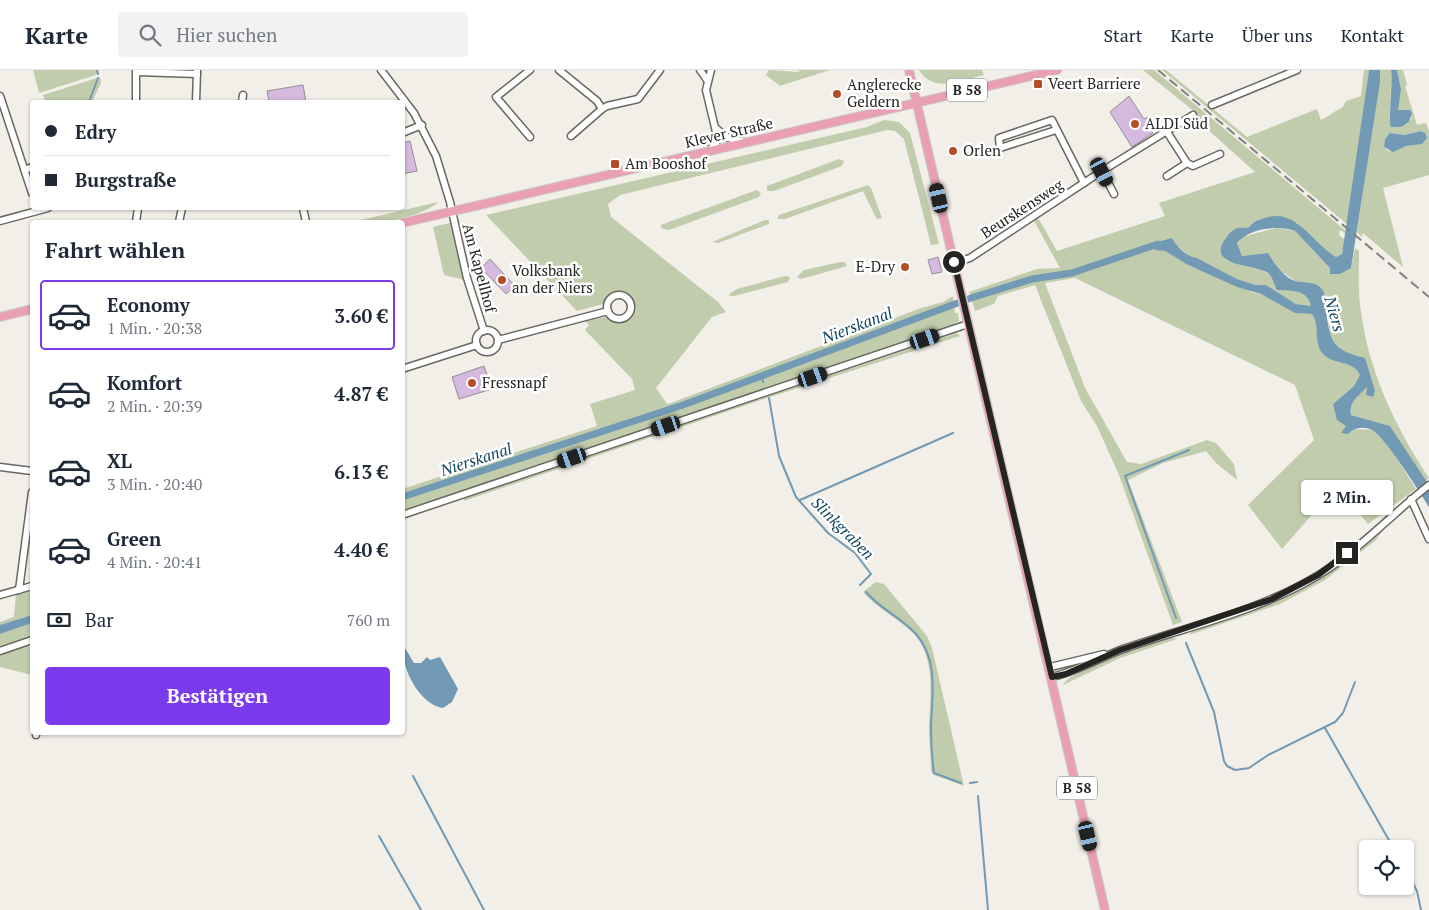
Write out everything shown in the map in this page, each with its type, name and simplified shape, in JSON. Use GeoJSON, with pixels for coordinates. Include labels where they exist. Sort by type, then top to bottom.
{"type":"FeatureCollection","features":[{"type":"Feature","properties":{"kind":"main road"},"geometry":{"type":"LineString","coordinates":[[909,70],[916,102]]}},
{"type":"Feature","properties":{"kind":"main road","name":"B 58"},"geometry":{"type":"LineString","coordinates":[[1057,70],[916,102],[1050,667],[1105,910]]}},
{"type":"Feature","properties":{"kind":"main road","name":"Klever Straße"},"geometry":{"type":"LineString","coordinates":[[405,222],[916,102]]}},
{"type":"Feature","properties":{"kind":"main road"},"geometry":{"type":"LineString","coordinates":[[0,317],[30,310]]}},
{"type":"Feature","properties":{"kind":"street","name":"Am Kapellhof"},"geometry":{"type":"LineString","coordinates":[[380,70],[403,100]]}},
{"type":"Feature","properties":{"kind":"street"},"geometry":{"type":"LineString","coordinates":[[530,70],[496,97],[530,137]]}},
{"type":"Feature","properties":{"kind":"street"},"geometry":{"type":"LineString","coordinates":[[560,70],[598,100],[602,109]]}},
{"type":"Feature","properties":{"kind":"street"},"geometry":{"type":"LineString","coordinates":[[571,136],[607,106],[638,100],[660,70]]}},
{"type":"Feature","properties":{"kind":"street"},"geometry":{"type":"LineString","coordinates":[[700,70],[707,80]]}},
{"type":"Feature","properties":{"kind":"street"},"geometry":{"type":"LineString","coordinates":[[708,152],[716,143],[717,129],[708,98],[707,80],[711,70]]}},
{"type":"Feature","properties":{"kind":"street"},"geometry":{"type":"LineString","coordinates":[[1212,105],[1297,70]]}},
{"type":"Feature","properties":{"kind":"street"},"geometry":{"type":"LineString","coordinates":[[136,100],[136,71],[197,72],[196,100]]}},
{"type":"Feature","properties":{"kind":"street"},"geometry":{"type":"LineString","coordinates":[[242,100],[243,95]]}},
{"type":"Feature","properties":{"kind":"street"},"geometry":{"type":"LineString","coordinates":[[0,96],[1,105],[30,186]]}},
{"type":"Feature","properties":{"kind":"street","name":"Am Kapellhof"},"geometry":{"type":"LineString","coordinates":[[405,103],[422,125],[438,163],[452,211],[467,278],[484,330]]}},
{"type":"Feature","properties":{"kind":"street","name":"Beurskensweg"},"geometry":{"type":"LineString","coordinates":[[954,262],[970,258],[1084,183],[1193,115]]}},
{"type":"Feature","properties":{"kind":"street"},"geometry":{"type":"LineString","coordinates":[[1056,130],[1000,148],[999,138],[1052,120],[1084,183]]}},
{"type":"Feature","properties":{"kind":"street"},"geometry":{"type":"LineString","coordinates":[[405,132],[422,125]]}},
{"type":"Feature","properties":{"kind":"street"},"geometry":{"type":"LineString","coordinates":[[717,129],[726,137],[746,143]]}},
{"type":"Feature","properties":{"kind":"street"},"geometry":{"type":"LineString","coordinates":[[1166,132],[1187,164],[1193,166],[1220,154]]}},
{"type":"Feature","properties":{"kind":"street"},"geometry":{"type":"LineString","coordinates":[[1167,176],[1187,164]]}},
{"type":"Feature","properties":{"kind":"street"},"geometry":{"type":"LineString","coordinates":[[25,170],[30,168]]}},
{"type":"Feature","properties":{"kind":"street"},"geometry":{"type":"LineString","coordinates":[[1102,172],[1114,194]]}},
{"type":"Feature","properties":{"kind":"street"},"geometry":{"type":"LineString","coordinates":[[0,221],[35,210]]}},
{"type":"Feature","properties":{"kind":"street"},"geometry":{"type":"LineString","coordinates":[[405,368],[477,345],[482,350],[490,351],[496,347],[498,340],[608,310]]}},
{"type":"Feature","properties":{"kind":"street"},"geometry":{"type":"LineString","coordinates":[[405,514],[968,324]]}},
{"type":"Feature","properties":{"kind":"street","name":"Am Kapellhof"},"geometry":{"type":"LineString","coordinates":[[477,345],[477,336],[484,330],[491,331],[498,340]]}},
{"type":"Feature","properties":{"kind":"street"},"geometry":{"type":"LineString","coordinates":[[0,467],[30,471]]}},
{"type":"Feature","properties":{"kind":"street"},"geometry":{"type":"LineString","coordinates":[[1050,667],[1120,650],[1272,599],[1297,587],[1318,575],[1429,485]]}},
{"type":"Feature","properties":{"kind":"street"},"geometry":{"type":"LineString","coordinates":[[1413,498],[1429,539]]}},
{"type":"Feature","properties":{"kind":"street"},"geometry":{"type":"LineString","coordinates":[[19,590],[30,507]]}},
{"type":"Feature","properties":{"kind":"street"},"geometry":{"type":"LineString","coordinates":[[0,596],[30,587]]}},
{"type":"Feature","properties":{"kind":"street"},"geometry":{"type":"LineString","coordinates":[[0,651],[30,641]]}},
{"type":"Feature","properties":{"kind":"street"},"geometry":{"type":"LineString","coordinates":[[1052,677],[1066,674],[1120,650]]}},
{"type":"Feature","properties":{"kind":"green space"},"geometry":{"type":"Polygon","coordinates":[[[33,70],[98,70],[99,74],[39,93],[33,70]]]}},
{"type":"Feature","properties":{"kind":"green space"},"geometry":{"type":"Polygon","coordinates":[[[769,70],[800,72],[798,70],[830,70],[780,86],[766,75],[769,70]]]}},
{"type":"Feature","properties":{"kind":"green space"},"geometry":{"type":"Polygon","coordinates":[[[919,70],[982,70],[984,75],[957,82],[940,83],[932,82],[919,70]]]}},
{"type":"Feature","properties":{"kind":"green space"},"geometry":{"type":"Polygon","coordinates":[[[1143,70],[1154,70],[1346,231],[1346,234],[1340,230],[1339,235],[1345,240],[1342,254],[1336,257],[1328,253],[1296,222],[1253,222],[1222,245],[1225,260],[1256,268],[1267,273],[1273,277],[1275,288],[1302,293],[1309,300],[1311,306],[1296,304],[1266,285],[1256,285],[1237,279],[1197,258],[1192,258],[1175,244],[1165,251],[1186,264],[1254,293],[1268,297],[1294,311],[1312,314],[1316,324],[1318,345],[1324,355],[1354,367],[1361,375],[1354,386],[1333,404],[1352,429],[1374,430],[1387,443],[1416,489],[1368,524],[1334,483],[1311,504],[1315,511],[1282,549],[1248,505],[1314,440],[1295,385],[1075,278],[1045,283],[1085,388],[1127,462],[1141,464],[1207,440],[1216,443],[1234,464],[1237,480],[1216,463],[1206,451],[1163,463],[1128,480],[1182,622],[1173,625],[1119,475],[1097,426],[1081,401],[1035,285],[998,296],[994,304],[975,311],[969,292],[1037,269],[1060,268],[1033,219],[1037,216],[1057,251],[1165,216],[1159,203],[1255,172],[1196,119],[1195,112],[1143,70]]]}},
{"type":"Feature","properties":{"kind":"green space"},"geometry":{"type":"Polygon","coordinates":[[[1162,70],[1166,70],[1247,137],[1317,109],[1321,120],[1324,119],[1342,108],[1346,101],[1361,96],[1364,70],[1369,70],[1347,224],[1162,70]]]}},
{"type":"Feature","properties":{"kind":"green space"},"geometry":{"type":"Polygon","coordinates":[[[1380,70],[1391,70],[1391,127],[1407,124],[1412,118],[1407,110],[1400,111],[1397,108],[1401,89],[1397,70],[1403,70],[1407,85],[1405,86],[1417,125],[1426,123],[1429,131],[1429,175],[1383,188],[1403,267],[1363,233],[1362,237],[1357,232],[1380,70]],[[1424,132],[1404,135],[1390,133],[1385,139],[1384,147],[1388,151],[1410,145],[1424,132]]]}},
{"type":"Feature","properties":{"kind":"green space"},"geometry":{"type":"Polygon","coordinates":[[[100,77],[101,83],[93,100],[45,100],[43,95],[100,77]]]}},
{"type":"Feature","properties":{"kind":"green space"},"geometry":{"type":"Polygon","coordinates":[[[884,120],[899,122],[910,133],[939,244],[931,245],[904,139],[895,131],[887,130],[620,195],[608,204],[611,217],[718,302],[726,312],[712,317],[656,388],[667,404],[671,403],[921,308],[943,302],[953,296],[955,313],[958,313],[959,321],[948,328],[405,510],[405,488],[597,426],[590,404],[635,390],[632,379],[585,330],[589,325],[585,321],[605,317],[618,322],[627,319],[634,309],[631,297],[624,292],[615,292],[603,304],[577,311],[486,215],[867,127],[884,120]]]}},
{"type":"Feature","properties":{"kind":"green space"},"geometry":{"type":"Polygon","coordinates":[[[839,159],[844,161],[842,166],[774,191],[767,191],[767,186],[839,159]]]}},
{"type":"Feature","properties":{"kind":"green space"},"geometry":{"type":"Polygon","coordinates":[[[868,185],[871,188],[882,218],[877,219],[863,191],[785,219],[777,219],[779,215],[868,185]]]}},
{"type":"Feature","properties":{"kind":"green space"},"geometry":{"type":"Polygon","coordinates":[[[757,190],[761,194],[759,197],[669,230],[661,228],[661,225],[666,223],[757,190]]]}},
{"type":"Feature","properties":{"kind":"green space"},"geometry":{"type":"Polygon","coordinates":[[[438,202],[423,211],[399,219],[361,220],[405,210],[438,202]]]}},
{"type":"Feature","properties":{"kind":"green space"},"geometry":{"type":"Polygon","coordinates":[[[769,220],[769,224],[718,243],[712,242],[769,220]]]}},
{"type":"Feature","properties":{"kind":"green space"},"geometry":{"type":"Polygon","coordinates":[[[454,222],[469,284],[461,279],[444,275],[433,227],[454,222]]]}},
{"type":"Feature","properties":{"kind":"green space"},"geometry":{"type":"Polygon","coordinates":[[[1276,228],[1295,231],[1330,268],[1330,274],[1351,268],[1355,248],[1359,251],[1360,305],[1369,352],[1393,416],[1429,478],[1426,481],[1390,426],[1351,415],[1350,410],[1353,402],[1367,387],[1367,395],[1373,397],[1365,359],[1344,353],[1334,345],[1329,333],[1327,302],[1309,283],[1295,281],[1281,271],[1268,253],[1242,256],[1237,243],[1242,237],[1276,228]]]}},
{"type":"Feature","properties":{"kind":"green space"},"geometry":{"type":"Polygon","coordinates":[[[845,262],[847,266],[801,279],[797,277],[804,270],[845,262]]]}},
{"type":"Feature","properties":{"kind":"green space"},"geometry":{"type":"Polygon","coordinates":[[[785,276],[790,277],[788,282],[734,296],[729,294],[737,289],[785,276]]]}},
{"type":"Feature","properties":{"kind":"green space"},"geometry":{"type":"Polygon","coordinates":[[[957,333],[960,336],[764,399],[464,501],[463,498],[957,333]]]}},
{"type":"Feature","properties":{"kind":"green space"},"geometry":{"type":"Polygon","coordinates":[[[1386,526],[1376,540],[1325,580],[1280,604],[1189,635],[1193,630],[1279,601],[1321,578],[1386,526]]]}},
{"type":"Feature","properties":{"kind":"green space"},"geometry":{"type":"Polygon","coordinates":[[[876,582],[884,584],[927,636],[932,648],[964,786],[934,775],[931,772],[929,726],[930,678],[926,654],[914,634],[875,604],[863,592],[876,582]]]}},
{"type":"Feature","properties":{"kind":"green space"},"geometry":{"type":"Polygon","coordinates":[[[30,589],[30,616],[0,625],[0,622],[14,617],[16,592],[30,589]]]}},
{"type":"Feature","properties":{"kind":"green space"},"geometry":{"type":"Polygon","coordinates":[[[30,624],[30,637],[0,647],[0,634],[30,624]]]}},
{"type":"Feature","properties":{"kind":"green space"},"geometry":{"type":"Polygon","coordinates":[[[1171,637],[1177,639],[1120,658],[1063,685],[1069,678],[1096,664],[1171,637]]]}},
{"type":"Feature","properties":{"kind":"green space"},"geometry":{"type":"Polygon","coordinates":[[[27,645],[30,647],[30,674],[0,667],[0,654],[27,645]]]}},
{"type":"Feature","properties":{"kind":"water"},"geometry":{"type":"Polygon","coordinates":[[[1369,70],[1380,70],[1380,82],[1351,268],[1340,274],[1330,274],[1330,268],[1295,231],[1288,229],[1272,228],[1256,231],[1242,238],[1237,243],[1242,256],[1268,253],[1280,269],[1291,279],[1315,284],[1323,290],[1331,337],[1339,348],[1365,358],[1375,391],[1373,397],[1366,395],[1367,387],[1358,396],[1351,406],[1351,415],[1390,426],[1429,485],[1429,507],[1402,465],[1377,434],[1365,428],[1353,430],[1348,434],[1341,433],[1346,426],[1337,420],[1333,404],[1354,386],[1360,375],[1353,367],[1328,358],[1320,350],[1315,319],[1312,314],[1295,313],[1261,294],[1237,287],[1186,264],[1165,251],[1155,250],[1154,243],[1172,238],[1179,248],[1186,253],[1237,279],[1256,285],[1266,285],[1296,304],[1311,306],[1306,296],[1298,292],[1277,290],[1268,273],[1225,259],[1221,248],[1227,236],[1235,229],[1247,228],[1258,220],[1276,216],[1286,218],[1304,228],[1336,257],[1342,254],[1369,70]]]}},
{"type":"Feature","properties":{"kind":"water"},"geometry":{"type":"Polygon","coordinates":[[[1391,70],[1397,70],[1401,89],[1398,110],[1410,110],[1412,113],[1409,122],[1401,127],[1391,127],[1390,123],[1391,70]]]}},
{"type":"Feature","properties":{"kind":"water"},"geometry":{"type":"Polygon","coordinates":[[[1421,131],[1425,133],[1427,138],[1422,144],[1406,146],[1393,152],[1384,147],[1385,139],[1390,133],[1404,135],[1421,131]]]}},
{"type":"Feature","properties":{"kind":"water"},"geometry":{"type":"Polygon","coordinates":[[[30,616],[30,624],[0,634],[0,625],[30,616]]]}},
{"type":"Feature","properties":{"kind":"water"},"geometry":{"type":"Polygon","coordinates":[[[405,648],[414,663],[421,663],[427,657],[430,660],[440,657],[458,689],[452,702],[443,708],[426,700],[405,666],[405,648]]]}},
{"type":"Feature","properties":{"kind":"building"},"geometry":{"type":"Polygon","coordinates":[[[303,85],[306,100],[269,100],[267,91],[303,85]]]}},
{"type":"Feature","properties":{"kind":"building","name":"ALDI Süd"},"geometry":{"type":"Polygon","coordinates":[[[1129,96],[1144,119],[1148,117],[1155,128],[1151,131],[1153,133],[1132,147],[1110,112],[1129,96]]]}},
{"type":"Feature","properties":{"kind":"building"},"geometry":{"type":"Polygon","coordinates":[[[410,141],[417,171],[405,173],[405,142],[410,141]]]}},
{"type":"Feature","properties":{"kind":"building"},"geometry":{"type":"Polygon","coordinates":[[[938,257],[942,272],[932,274],[928,260],[938,257]]]}},
{"type":"Feature","properties":{"kind":"building","name":"Volksbank an der Niers"},"geometry":{"type":"Polygon","coordinates":[[[490,259],[515,286],[506,294],[481,268],[490,259]]]}},
{"type":"Feature","properties":{"kind":"building","name":"Fressnapf"},"geometry":{"type":"Polygon","coordinates":[[[484,366],[492,389],[459,399],[452,377],[484,366]]]}},
{"type":"Feature","properties":{"kind":"waterway"},"geometry":{"type":"LineString","coordinates":[[97,70],[98,74]]}},
{"type":"Feature","properties":{"kind":"waterway"},"geometry":{"type":"LineString","coordinates":[[90,100],[98,78]]}},
{"type":"Feature","properties":{"kind":"waterway","name":"Nierskanal"},"geometry":{"type":"LineString","coordinates":[[405,496],[683,405],[971,298],[1032,279],[1072,273],[1158,244],[1161,246]]}},
{"type":"Feature","properties":{"kind":"waterway","name":"Nierskanal"},"geometry":{"type":"LineString","coordinates":[[762,376],[763,382]]}},
{"type":"Feature","properties":{"kind":"waterway","name":"Slinkgraben"},"geometry":{"type":"LineString","coordinates":[[769,398],[779,456],[796,497],[828,533],[855,553],[871,574],[860,585]]}},
{"type":"Feature","properties":{"kind":"waterway"},"geometry":{"type":"LineString","coordinates":[[800,500],[953,433]]}},
{"type":"Feature","properties":{"kind":"waterway"},"geometry":{"type":"LineString","coordinates":[[1176,618],[1125,476],[1189,450]]}},
{"type":"Feature","properties":{"kind":"waterway"},"geometry":{"type":"LineString","coordinates":[[866,592],[910,628],[923,644],[928,655],[933,679],[931,733],[934,773],[961,783]]}},
{"type":"Feature","properties":{"kind":"waterway"},"geometry":{"type":"LineString","coordinates":[[1186,643],[1214,712],[1224,761],[1227,766],[1235,770],[1249,768],[1268,755],[1335,722],[1343,713],[1355,682]]}},
{"type":"Feature","properties":{"kind":"waterway"},"geometry":{"type":"LineString","coordinates":[[1325,728],[1389,840]]}},
{"type":"Feature","properties":{"kind":"waterway"},"geometry":{"type":"LineString","coordinates":[[413,776],[484,910]]}},
{"type":"Feature","properties":{"kind":"waterway"},"geometry":{"type":"LineString","coordinates":[[970,783],[977,782]]}},
{"type":"Feature","properties":{"kind":"waterway"},"geometry":{"type":"LineString","coordinates":[[978,796],[988,910]]}},
{"type":"Feature","properties":{"kind":"waterway"},"geometry":{"type":"LineString","coordinates":[[379,836],[421,910]]}},
{"type":"Feature","properties":{"kind":"waterway"},"geometry":{"type":"LineString","coordinates":[[1414,885],[1421,910]]}},
{"type":"Feature","properties":{"kind":"railway"},"geometry":{"type":"LineString","coordinates":[[1158,70],[1429,297]]}},
{"type":"Feature","properties":{"kind":"place","name":"Veert Barriere"},"geometry":{"type":"Point","coordinates":[1038,84]}},
{"type":"Feature","properties":{"kind":"place","name":"Anglerecke Geldern"},"geometry":{"type":"Point","coordinates":[837,94]}},
{"type":"Feature","properties":{"kind":"place","name":"ALDI Süd"},"geometry":{"type":"Point","coordinates":[1135,124]}},
{"type":"Feature","properties":{"kind":"place","name":"Orlen"},"geometry":{"type":"Point","coordinates":[953,151]}},
{"type":"Feature","properties":{"kind":"place","name":"Am Booshof"},"geometry":{"type":"Point","coordinates":[615,164]}},
{"type":"Feature","properties":{"kind":"place","name":"E-Dry"},"geometry":{"type":"Point","coordinates":[905,267]}},
{"type":"Feature","properties":{"kind":"place","name":"Volksbank an der Niers"},"geometry":{"type":"Point","coordinates":[502,280]}},
{"type":"Feature","properties":{"kind":"place","name":"Fressnapf"},"geometry":{"type":"Point","coordinates":[472,383]}},
{"type":"Feature","properties":{"kind":"route"},"geometry":{"type":"LineString","coordinates":[[954,262],[1052,677],[1066,674],[1120,650],[1272,599],[1318,575],[1347,553]]}},
{"type":"Feature","properties":{"kind":"water label","name":"Niers"},"geometry":{"type":"Point","coordinates":[1335,314]}}]}
